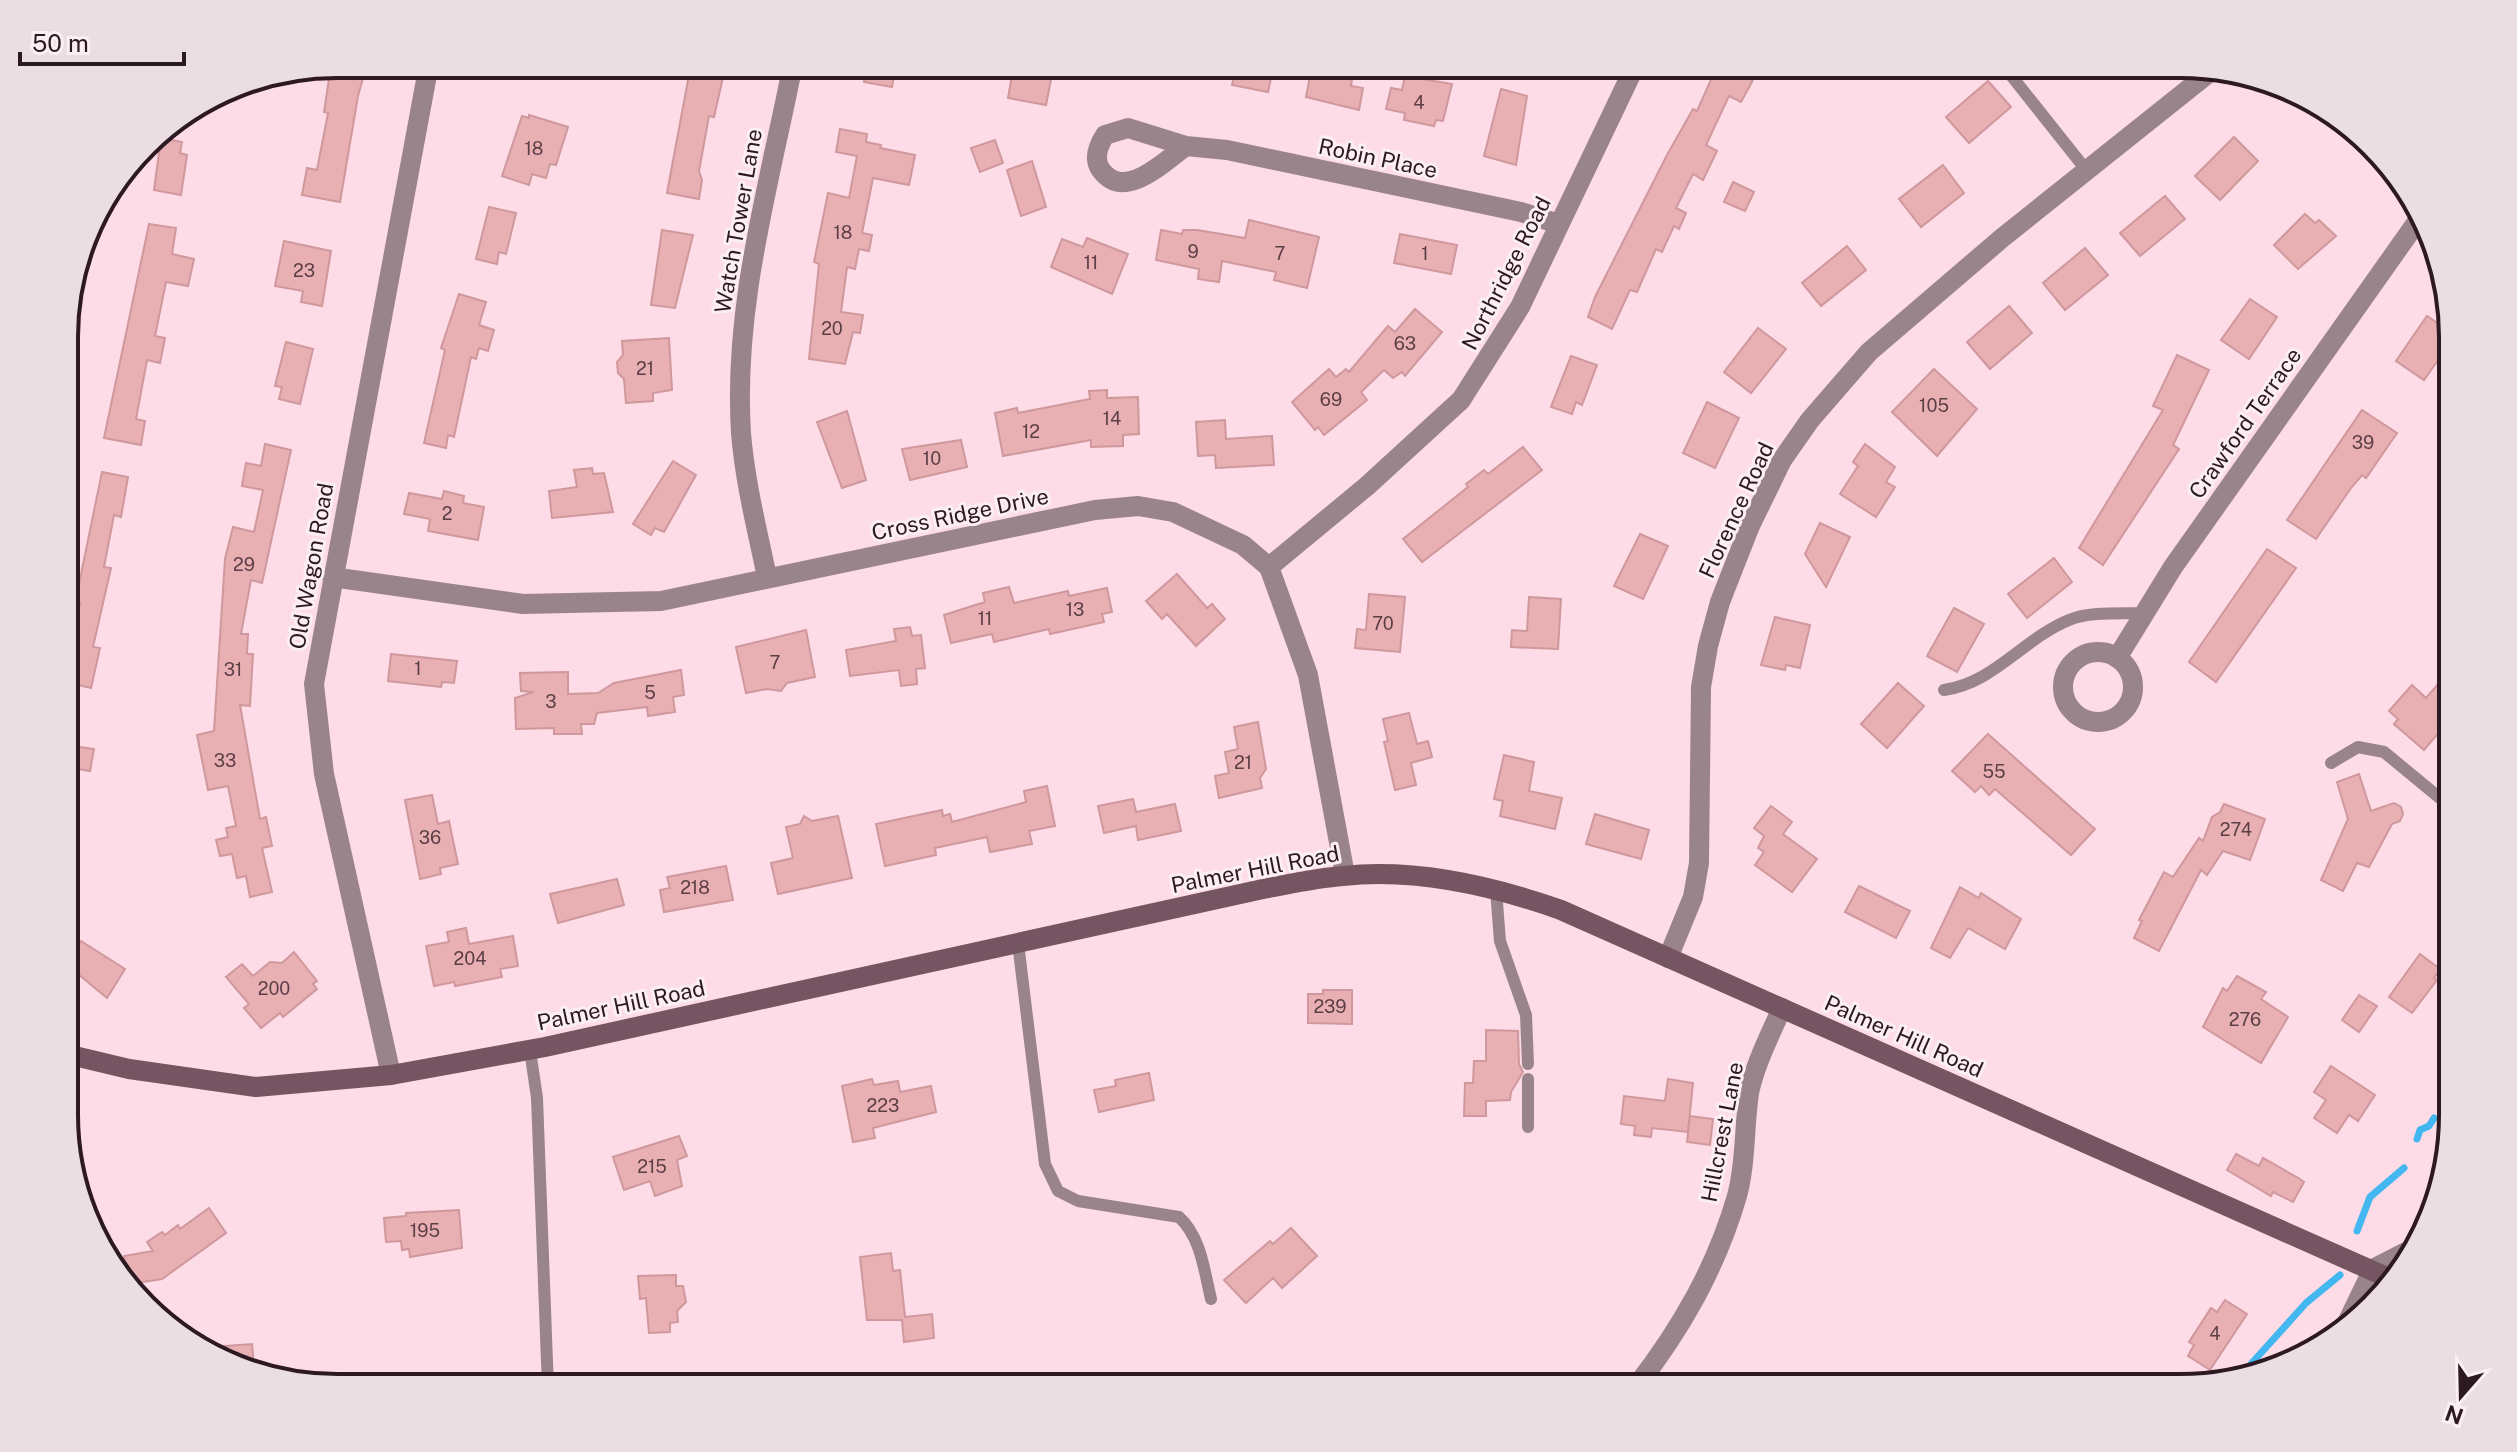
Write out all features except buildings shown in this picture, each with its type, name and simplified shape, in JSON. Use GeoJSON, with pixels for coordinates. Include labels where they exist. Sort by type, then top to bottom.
{"type":"FeatureCollection","features":[{"type":"Feature","properties":{"kind":"main road","name":"Palmer Hill Road"},"geometry":{"type":"LineString","coordinates":[[78,1057],[129,1069],[256,1087],[391,1075],[530,1050],[1263,889],[1345,875],[1436,879],[1496,890],[1561,910],[2382,1274]]}},
{"type":"Feature","properties":{"kind":"street","name":"Old Wagon Road"},"geometry":{"type":"LineString","coordinates":[[391,1075],[317,731],[314,684],[426,78]]}},
{"type":"Feature","properties":{"kind":"street","name":"Watch Tower Lane"},"geometry":{"type":"LineString","coordinates":[[767,577],[745,472],[741,429],[743,316],[790,78]]}},
{"type":"Feature","properties":{"kind":"street","name":"Northridge Road"},"geometry":{"type":"LineString","coordinates":[[1269,567],[1367,486],[1461,400],[1520,307],[1629,78]]}},
{"type":"Feature","properties":{"kind":"street","name":"Florence Road"},"geometry":{"type":"LineString","coordinates":[[1668,958],[1693,897],[1699,863],[1701,687],[1708,646],[1720,602],[1749,528],[1782,460],[1810,420],[1869,352],[2002,238],[2201,79]]}},
{"type":"Feature","properties":{"kind":"street","name":"Robin Place"},"geometry":{"type":"LineString","coordinates":[[1186,146],[1258,157],[1521,212],[1559,224]]}},
{"type":"Feature","properties":{"kind":"street","name":"Crawford Terrace"},"geometry":{"type":"LineString","coordinates":[[2117,658],[2173,567],[2414,227]]}},
{"type":"Feature","properties":{"kind":"street","name":"Cross Ridge Drive"},"geometry":{"type":"LineString","coordinates":[[332,577],[523,604],[601,605],[661,601],[1095,510],[1138,506],[1173,512],[1208,525],[1243,545],[1269,567]]}},
{"type":"Feature","properties":{"kind":"street"},"geometry":{"type":"LineString","coordinates":[[1269,567],[1308,675],[1345,875]]}},
{"type":"Feature","properties":{"kind":"street","name":"Hillcrest Lane"},"geometry":{"type":"LineString","coordinates":[[1646,1373],[1669,1344],[1719,1249],[1741,1177],[1750,1091],[1782,1008]]}},
{"type":"Feature","properties":{"kind":"lane"},"geometry":{"type":"LineString","coordinates":[[2013,78],[2087,171]]}},
{"type":"Feature","properties":{"kind":"lane"},"geometry":{"type":"LineString","coordinates":[[1944,690],[1962,688],[1995,670],[2030,641],[2072,619],[2145,613]]}},
{"type":"Feature","properties":{"kind":"lane"},"geometry":{"type":"LineString","coordinates":[[2331,763],[2358,747],[2384,752],[2438,796]]}},
{"type":"Feature","properties":{"kind":"lane"},"geometry":{"type":"LineString","coordinates":[[1496,890],[1500,941],[1526,1015],[1528,1064]]}},
{"type":"Feature","properties":{"kind":"lane"},"geometry":{"type":"LineString","coordinates":[[1018,943],[1045,1164],[1058,1191],[1078,1201],[1179,1217],[1191,1228],[1197,1242],[1211,1299]]}},
{"type":"Feature","properties":{"kind":"lane"},"geometry":{"type":"LineString","coordinates":[[530,1050],[537,1098],[547,1374]]}},
{"type":"Feature","properties":{"kind":"lane"},"geometry":{"type":"LineString","coordinates":[[1528,1079],[1528,1127]]}},
{"type":"Feature","properties":{"kind":"waterway"},"geometry":{"type":"LineString","coordinates":[[2417,1139],[2420,1130],[2429,1126],[2434,1118]]}},
{"type":"Feature","properties":{"kind":"waterway"},"geometry":{"type":"LineString","coordinates":[[2357,1231],[2370,1197],[2404,1168]]}},
{"type":"Feature","properties":{"kind":"waterway"},"geometry":{"type":"LineString","coordinates":[[2252,1363],[2306,1303],[2340,1275]]}}]}
